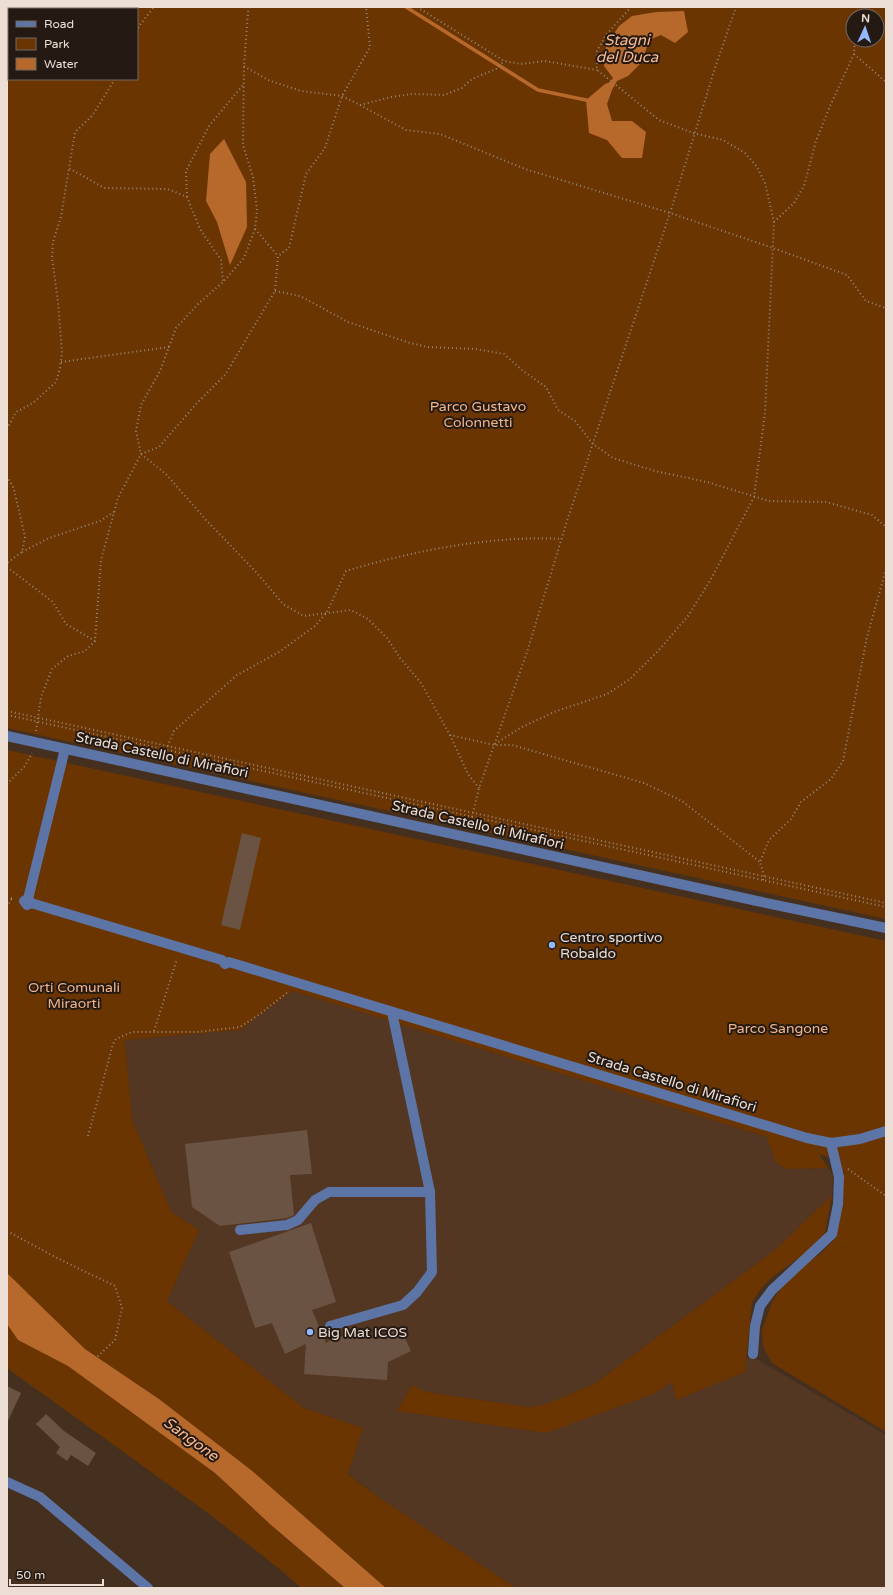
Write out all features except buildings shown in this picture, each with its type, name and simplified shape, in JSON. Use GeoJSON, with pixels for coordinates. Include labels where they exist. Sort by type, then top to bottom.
{"type":"FeatureCollection","features":[{"type":"Feature","properties":{"kind":"street","name":"Strada Castello di Mirafiori"},"geometry":{"type":"LineString","coordinates":[[7,736],[886,928]]}},
{"type":"Feature","properties":{"kind":"street","name":"Strada Castello di Mirafiori"},"geometry":{"type":"LineString","coordinates":[[65,749],[30,901],[807,1138],[831,1143],[860,1139],[886,1131]]}},
{"type":"Feature","properties":{"kind":"street"},"geometry":{"type":"LineString","coordinates":[[330,1326],[402,1305],[417,1292],[432,1272],[430,1192],[392,1012]]}},
{"type":"Feature","properties":{"kind":"street"},"geometry":{"type":"LineString","coordinates":[[753,1354],[754,1326],[760,1306],[772,1290],[832,1234],[839,1196],[840,1178],[831,1143]]}},
{"type":"Feature","properties":{"kind":"street"},"geometry":{"type":"LineString","coordinates":[[240,1230],[287,1225],[298,1220],[315,1200],[330,1192],[430,1192]]}},
{"type":"Feature","properties":{"kind":"street"},"geometry":{"type":"LineString","coordinates":[[7,1482],[40,1497],[148,1588]]}},
{"type":"Feature","properties":{"kind":"path"},"geometry":{"type":"LineString","coordinates":[[138,29],[154,7]]}},
{"type":"Feature","properties":{"kind":"path"},"geometry":{"type":"LineString","coordinates":[[7,784],[25,766],[33,752],[41,697],[52,669],[68,656],[85,651],[95,641],[101,560],[118,498],[141,454],[136,430],[141,405],[160,371],[176,328],[199,303],[223,282],[244,258],[255,229],[257,210],[253,177],[243,145],[244,66],[249,7]]}},
{"type":"Feature","properties":{"kind":"path"},"geometry":{"type":"LineString","coordinates":[[278,256],[289,248],[306,174],[325,148],[342,96],[370,46],[366,7]]}},
{"type":"Feature","properties":{"kind":"path"},"geometry":{"type":"LineString","coordinates":[[416,7],[504,61],[521,64],[545,61],[597,70],[610,81]]}},
{"type":"Feature","properties":{"kind":"path"},"geometry":{"type":"LineString","coordinates":[[597,70],[597,51],[606,35],[631,7]]}},
{"type":"Feature","properties":{"kind":"path"},"geometry":{"type":"LineString","coordinates":[[472,817],[479,788],[527,652],[562,539],[670,213],[715,68],[736,7]]}},
{"type":"Feature","properties":{"kind":"path"},"geometry":{"type":"LineString","coordinates":[[774,222],[794,203],[804,186],[816,141],[854,54],[854,48]]}},
{"type":"Feature","properties":{"kind":"path"},"geometry":{"type":"LineString","coordinates":[[854,54],[886,82]]}},
{"type":"Feature","properties":{"kind":"path"},"geometry":{"type":"LineString","coordinates":[[360,105],[391,97],[412,94],[444,95],[462,88],[472,79],[496,69],[504,61]]}},
{"type":"Feature","properties":{"kind":"path"},"geometry":{"type":"LineString","coordinates":[[244,66],[268,80],[301,91],[342,96],[406,130],[440,134],[525,169],[670,213],[847,275],[866,301],[886,308]]}},
{"type":"Feature","properties":{"kind":"path"},"geometry":{"type":"LineString","coordinates":[[7,429],[16,412],[32,403],[56,382],[62,352],[58,302],[52,257],[53,242],[61,217],[75,132],[92,116],[114,80]]}},
{"type":"Feature","properties":{"kind":"path"},"geometry":{"type":"LineString","coordinates":[[223,282],[221,260],[200,229],[187,197],[186,171],[209,126],[244,84]]}},
{"type":"Feature","properties":{"kind":"path"},"geometry":{"type":"LineString","coordinates":[[494,745],[520,728],[554,712],[607,694],[630,679],[659,650],[688,616],[711,579],[754,497],[765,413],[774,222],[765,183],[757,167],[745,152],[723,140],[695,133],[659,120],[616,85]]}},
{"type":"Feature","properties":{"kind":"path"},"geometry":{"type":"LineString","coordinates":[[68,168],[104,188],[168,189],[187,197]]}},
{"type":"Feature","properties":{"kind":"path"},"geometry":{"type":"LineString","coordinates":[[141,454],[159,447],[197,403],[225,375],[275,291],[278,256],[255,229]]}},
{"type":"Feature","properties":{"kind":"path"},"geometry":{"type":"LineString","coordinates":[[275,291],[300,296],[348,322],[410,343],[428,347],[476,349],[504,354],[523,371],[546,387],[558,410],[576,421],[593,444],[613,458],[655,471],[707,482],[769,502],[826,502],[872,515],[886,527]]}},
{"type":"Feature","properties":{"kind":"path"},"geometry":{"type":"LineString","coordinates":[[61,362],[168,347]]}},
{"type":"Feature","properties":{"kind":"path"},"geometry":{"type":"LineString","coordinates":[[141,454],[166,474],[206,520],[257,573],[283,604],[304,616],[351,610],[368,619],[387,638],[400,658],[421,683],[450,735],[468,774],[479,788]]}},
{"type":"Feature","properties":{"kind":"path"},"geometry":{"type":"LineString","coordinates":[[7,476],[14,489],[26,537],[22,552]]}},
{"type":"Feature","properties":{"kind":"path"},"geometry":{"type":"LineString","coordinates":[[7,563],[22,552],[49,538],[100,521],[114,512]]}},
{"type":"Feature","properties":{"kind":"path"},"geometry":{"type":"LineString","coordinates":[[166,750],[174,731],[237,675],[279,652],[316,626],[327,612],[346,571],[416,552],[489,541],[533,537],[562,539]]}},
{"type":"Feature","properties":{"kind":"path"},"geometry":{"type":"LineString","coordinates":[[7,567],[53,602],[66,624],[95,641]]}},
{"type":"Feature","properties":{"kind":"path"},"geometry":{"type":"LineString","coordinates":[[760,862],[769,840],[791,819],[801,802],[831,779],[843,761],[867,637],[886,569]]}},
{"type":"Feature","properties":{"kind":"path"},"geometry":{"type":"LineString","coordinates":[[7,711],[886,903]]}},
{"type":"Feature","properties":{"kind":"path"},"geometry":{"type":"LineString","coordinates":[[7,715],[886,907]]}},
{"type":"Feature","properties":{"kind":"path"},"geometry":{"type":"LineString","coordinates":[[450,735],[494,745],[512,745],[644,783],[682,801],[760,862],[764,876],[763,880]]}},
{"type":"Feature","properties":{"kind":"path"},"geometry":{"type":"LineString","coordinates":[[7,898],[12,898],[7,907]]}},
{"type":"Feature","properties":{"kind":"path"},"geometry":{"type":"LineString","coordinates":[[154,1031],[180,948]]}},
{"type":"Feature","properties":{"kind":"path"},"geometry":{"type":"LineString","coordinates":[[88,1136],[113,1044],[116,1039],[132,1032],[197,1032],[240,1027],[287,993],[292,982]]}},
{"type":"Feature","properties":{"kind":"path"},"geometry":{"type":"LineString","coordinates":[[835,1159],[886,1196]]}},
{"type":"Feature","properties":{"kind":"path"},"geometry":{"type":"LineString","coordinates":[[7,1231],[59,1259],[115,1286],[122,1308],[115,1340],[97,1357]]}},
{"type":"Feature","properties":{"kind":"shaded area"},"geometry":{"type":"Polygon","coordinates":[[[292,991],[767,1137],[776,1163],[787,1169],[828,1168],[833,1175],[832,1195],[775,1250],[594,1384],[544,1405],[528,1407],[426,1392],[412,1385],[397,1411],[546,1433],[657,1391],[672,1382],[676,1400],[745,1372],[746,1358],[753,1357],[886,1435],[886,1588],[516,1588],[378,1497],[348,1473],[363,1428],[304,1408],[167,1301],[199,1230],[171,1212],[132,1119],[125,1040],[240,1030],[292,991]]]}},
{"type":"Feature","properties":{"kind":"green space","name":"Parco Gustavo Colonnetti"},"geometry":{"type":"Polygon","coordinates":[[[21,7],[886,7],[886,919],[7,728],[7,47],[8,44],[8,80],[138,80],[138,8],[21,7]]]}},
{"type":"Feature","properties":{"kind":"green space","name":"Parco Sangone"},"geometry":{"type":"Polygon","coordinates":[[[7,750],[886,941],[886,1432],[772,1363],[763,1347],[762,1330],[773,1300],[783,1285],[800,1268],[819,1255],[834,1240],[839,1224],[844,1172],[835,1159],[819,1154],[828,1168],[787,1169],[776,1163],[767,1137],[292,991],[240,1030],[125,1040],[132,1119],[171,1212],[199,1230],[167,1301],[304,1408],[363,1428],[348,1474],[378,1497],[516,1588],[386,1588],[254,1473],[159,1399],[85,1349],[7,1273],[7,750]]]}},
{"type":"Feature","properties":{"kind":"green space"},"geometry":{"type":"Polygon","coordinates":[[[832,1195],[825,1233],[818,1244],[771,1278],[752,1302],[745,1372],[676,1400],[672,1382],[653,1394],[546,1433],[397,1411],[412,1385],[426,1392],[528,1407],[544,1405],[594,1384],[775,1250],[832,1195]]]}},
{"type":"Feature","properties":{"kind":"green space"},"geometry":{"type":"Polygon","coordinates":[[[7,1324],[18,1340],[68,1366],[215,1473],[271,1525],[345,1588],[301,1588],[282,1571],[208,1513],[7,1368],[7,1324]]]}},
{"type":"Feature","properties":{"kind":"water","name":"Stagni del Duca"},"geometry":{"type":"Polygon","coordinates":[[[684,11],[688,32],[675,43],[661,35],[649,40],[642,62],[628,76],[617,81],[612,90],[607,104],[612,121],[632,121],[646,132],[642,158],[622,158],[607,140],[589,133],[586,100],[605,84],[610,82],[613,78],[604,66],[606,46],[619,26],[632,16],[656,12],[684,11]]]}},
{"type":"Feature","properties":{"kind":"water"},"geometry":{"type":"Polygon","coordinates":[[[224,139],[246,182],[247,227],[230,265],[217,222],[206,201],[210,154],[224,139]]]}},
{"type":"Feature","properties":{"kind":"water","name":"Sangone"},"geometry":{"type":"Polygon","coordinates":[[[7,1273],[85,1349],[159,1399],[251,1470],[386,1588],[345,1588],[271,1525],[215,1473],[68,1366],[18,1340],[7,1324],[7,1273]]]}},
{"type":"Feature","properties":{"kind":"waterway"},"geometry":{"type":"LineString","coordinates":[[406,7],[538,90],[586,100]]}},
{"type":"Feature","properties":{"kind":"place","name":"Centro sportivo Robaldo"},"geometry":{"type":"Point","coordinates":[552,945]}},
{"type":"Feature","properties":{"kind":"place","name":"Big Mat ICOS"},"geometry":{"type":"Point","coordinates":[310,1332]}},
{"type":"Feature","properties":{"kind":"park label","name":"Orti Comunali Miraorti"},"geometry":{"type":"Point","coordinates":[74,996]}}]}
